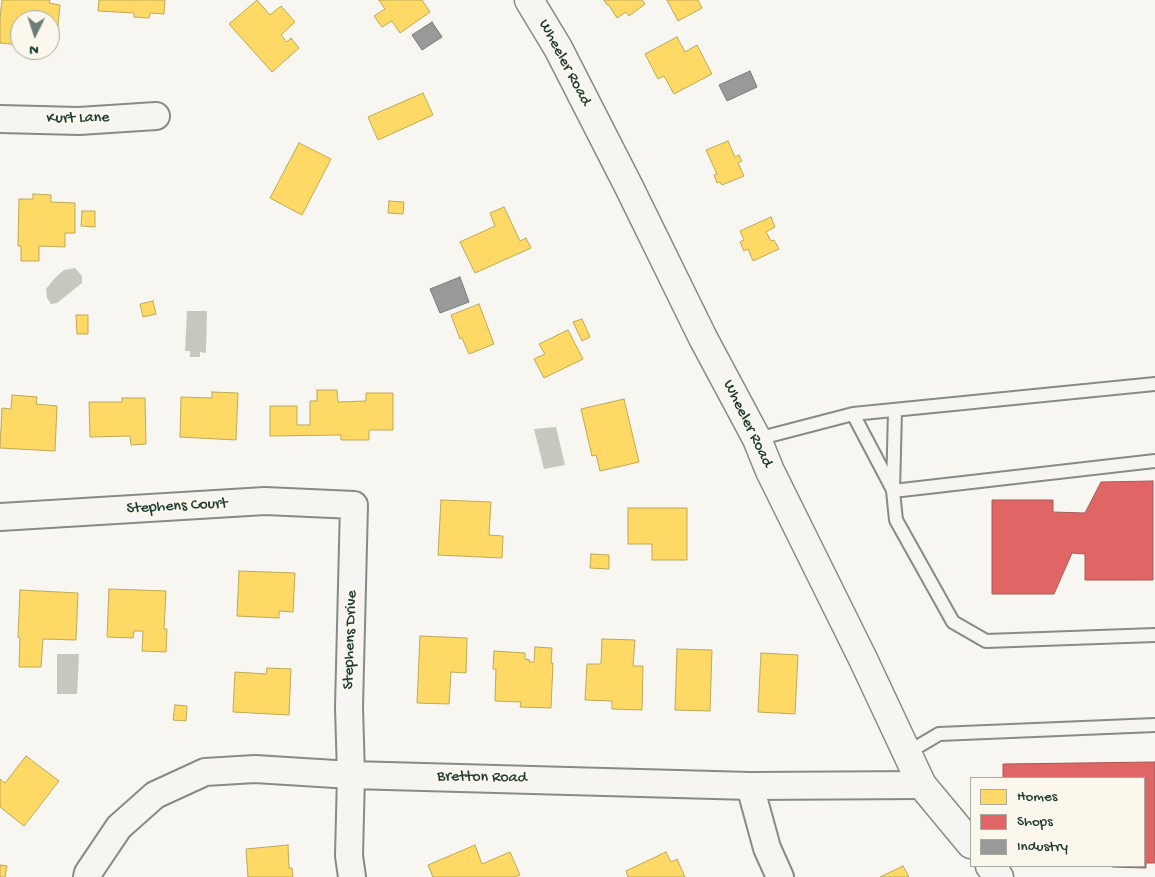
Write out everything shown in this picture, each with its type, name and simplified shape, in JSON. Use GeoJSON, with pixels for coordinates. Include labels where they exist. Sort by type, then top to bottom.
{"type":"FeatureCollection","features":[{"type":"Feature","properties":{"kind":"main road","name":"Wheeler Road"},"geometry":{"type":"LineString","coordinates":[[529,0],[562,57],[629,187],[703,338],[757,439],[770,471],[863,658],[922,785],[970,843]]}},
{"type":"Feature","properties":{"kind":"main road"},"geometry":{"type":"LineString","coordinates":[[991,867],[1000,877]]}},
{"type":"Feature","properties":{"kind":"street","name":"Kurt Lane"},"geometry":{"type":"LineString","coordinates":[[0,119],[79,121],[156,116]]}},
{"type":"Feature","properties":{"kind":"street","name":"Stephens Court"},"geometry":{"type":"LineString","coordinates":[[0,517],[265,501],[354,505]]}},
{"type":"Feature","properties":{"kind":"street","name":"Stephens Drive"},"geometry":{"type":"LineString","coordinates":[[352,877],[349,856],[351,775],[349,707],[354,505]]}},
{"type":"Feature","properties":{"kind":"street","name":"Bretton Road"},"geometry":{"type":"LineString","coordinates":[[86,877],[118,827],[156,795],[205,772],[255,769],[351,775],[750,786],[922,785]]}},
{"type":"Feature","properties":{"kind":"street"},"geometry":{"type":"LineString","coordinates":[[750,786],[767,848],[780,877]]}},
{"type":"Feature","properties":{"kind":"lane"},"geometry":{"type":"LineString","coordinates":[[757,439],[853,414],[1155,384]]}},
{"type":"Feature","properties":{"kind":"lane"},"geometry":{"type":"LineString","coordinates":[[895,411],[893,491],[896,520],[953,622],[986,641],[1155,635]]}},
{"type":"Feature","properties":{"kind":"lane"},"geometry":{"type":"LineString","coordinates":[[853,414],[893,491]]}},
{"type":"Feature","properties":{"kind":"lane"},"geometry":{"type":"LineString","coordinates":[[893,491],[1155,461]]}},
{"type":"Feature","properties":{"kind":"lane"},"geometry":{"type":"LineString","coordinates":[[907,753],[939,734],[1155,725]]}},
{"type":"Feature","properties":{"kind":"shaded area"},"geometry":{"type":"Polygon","coordinates":[[[75,268],[82,276],[82,283],[57,303],[51,304],[47,298],[46,289],[64,270],[75,268]]]}},
{"type":"Feature","properties":{"kind":"shaded area"},"geometry":{"type":"Polygon","coordinates":[[[187,311],[207,311],[206,353],[200,352],[200,357],[190,357],[190,351],[185,351],[187,311]]]}},
{"type":"Feature","properties":{"kind":"shaded area"},"geometry":{"type":"Polygon","coordinates":[[[556,427],[565,465],[544,469],[534,429],[556,427]]]}},
{"type":"Feature","properties":{"kind":"shaded area"},"geometry":{"type":"Polygon","coordinates":[[[57,654],[79,654],[77,694],[57,694],[57,654]]]}},
{"type":"Feature","properties":{"kind":"building: Homes"},"geometry":{"type":"Polygon","coordinates":[[[2,0],[50,0],[49,3],[60,5],[60,10],[10,10],[10,44],[0,43],[2,0]]]}},
{"type":"Feature","properties":{"kind":"building: Homes"},"geometry":{"type":"Polygon","coordinates":[[[99,0],[165,0],[164,14],[150,13],[149,18],[134,17],[134,13],[98,11],[99,0]]]}},
{"type":"Feature","properties":{"kind":"building: Homes"},"geometry":{"type":"Polygon","coordinates":[[[257,0],[270,15],[281,6],[295,22],[281,35],[287,42],[291,38],[299,48],[272,72],[229,24],[257,0]]]}},
{"type":"Feature","properties":{"kind":"building: Homes"},"geometry":{"type":"Polygon","coordinates":[[[379,0],[422,0],[430,12],[400,33],[392,21],[382,27],[374,16],[385,9],[379,0]]]}},
{"type":"Feature","properties":{"kind":"building: Homes"},"geometry":{"type":"Polygon","coordinates":[[[604,0],[642,0],[645,4],[629,16],[626,12],[617,18],[604,0]]]}},
{"type":"Feature","properties":{"kind":"building: Homes"},"geometry":{"type":"Polygon","coordinates":[[[667,0],[698,0],[702,8],[678,21],[667,0]]]}},
{"type":"Feature","properties":{"kind":"building: Homes"},"geometry":{"type":"Polygon","coordinates":[[[677,37],[685,52],[697,45],[712,74],[674,94],[664,76],[658,79],[645,54],[677,37]]]}},
{"type":"Feature","properties":{"kind":"building: Homes"},"geometry":{"type":"Polygon","coordinates":[[[423,93],[433,115],[378,140],[368,117],[423,93]]]}},
{"type":"Feature","properties":{"kind":"building: Homes"},"geometry":{"type":"Polygon","coordinates":[[[728,141],[735,157],[739,155],[742,161],[738,163],[744,176],[722,185],[720,182],[717,183],[714,175],[717,174],[706,150],[728,141]]]}},
{"type":"Feature","properties":{"kind":"building: Homes"},"geometry":{"type":"Polygon","coordinates":[[[299,143],[331,159],[302,215],[270,198],[299,143]]]}},
{"type":"Feature","properties":{"kind":"building: Homes"},"geometry":{"type":"Polygon","coordinates":[[[33,194],[51,195],[51,202],[75,203],[75,233],[65,233],[65,247],[39,246],[39,261],[21,261],[21,246],[18,246],[19,199],[33,199],[33,194]]]}},
{"type":"Feature","properties":{"kind":"building: Homes"},"geometry":{"type":"Polygon","coordinates":[[[389,201],[404,202],[403,214],[388,213],[389,201]]]}},
{"type":"Feature","properties":{"kind":"building: Homes"},"geometry":{"type":"Polygon","coordinates":[[[504,207],[520,241],[526,238],[531,248],[475,273],[460,242],[495,226],[490,213],[504,207]]]}},
{"type":"Feature","properties":{"kind":"building: Homes"},"geometry":{"type":"Polygon","coordinates":[[[82,211],[95,211],[95,227],[81,226],[82,211]]]}},
{"type":"Feature","properties":{"kind":"building: Homes"},"geometry":{"type":"Polygon","coordinates":[[[771,217],[775,227],[766,232],[779,249],[753,261],[748,249],[744,251],[740,242],[744,240],[740,231],[771,217]]]}},
{"type":"Feature","properties":{"kind":"building: Homes"},"geometry":{"type":"Polygon","coordinates":[[[153,301],[156,314],[143,317],[140,304],[153,301]]]}},
{"type":"Feature","properties":{"kind":"building: Homes"},"geometry":{"type":"Polygon","coordinates":[[[479,304],[494,344],[469,354],[462,338],[460,339],[451,315],[479,304]]]}},
{"type":"Feature","properties":{"kind":"building: Homes"},"geometry":{"type":"Polygon","coordinates":[[[76,315],[88,315],[88,334],[77,334],[76,315]]]}},
{"type":"Feature","properties":{"kind":"building: Homes"},"geometry":{"type":"Polygon","coordinates":[[[582,319],[590,337],[582,341],[573,322],[582,319]]]}},
{"type":"Feature","properties":{"kind":"building: Homes"},"geometry":{"type":"Polygon","coordinates":[[[568,330],[583,359],[544,378],[534,359],[545,354],[539,344],[568,330]]]}},
{"type":"Feature","properties":{"kind":"building: Homes"},"geometry":{"type":"Polygon","coordinates":[[[317,390],[337,390],[338,402],[366,401],[366,393],[393,393],[393,430],[369,430],[369,440],[341,440],[341,435],[270,436],[270,406],[297,406],[297,425],[310,425],[310,401],[317,401],[317,390]]]}},
{"type":"Feature","properties":{"kind":"building: Homes"},"geometry":{"type":"Polygon","coordinates":[[[212,392],[238,393],[236,440],[180,437],[181,397],[212,398],[212,392]]]}},
{"type":"Feature","properties":{"kind":"building: Homes"},"geometry":{"type":"Polygon","coordinates":[[[12,395],[37,397],[36,404],[57,406],[55,451],[0,448],[2,408],[11,409],[12,395]]]}},
{"type":"Feature","properties":{"kind":"building: Homes"},"geometry":{"type":"Polygon","coordinates":[[[122,398],[145,398],[146,444],[131,445],[130,436],[90,437],[89,402],[122,402],[122,398]]]}},
{"type":"Feature","properties":{"kind":"building: Homes"},"geometry":{"type":"Polygon","coordinates":[[[624,399],[639,462],[600,471],[596,455],[592,456],[581,409],[624,399]]]}},
{"type":"Feature","properties":{"kind":"building: Homes"},"geometry":{"type":"Polygon","coordinates":[[[441,500],[491,502],[489,535],[503,536],[502,558],[438,555],[441,500]]]}},
{"type":"Feature","properties":{"kind":"building: Homes"},"geometry":{"type":"Polygon","coordinates":[[[628,508],[687,508],[687,560],[652,560],[652,544],[628,544],[628,508]]]}},
{"type":"Feature","properties":{"kind":"building: Homes"},"geometry":{"type":"Polygon","coordinates":[[[591,554],[609,555],[609,569],[590,568],[591,554]]]}},
{"type":"Feature","properties":{"kind":"building: Homes"},"geometry":{"type":"Polygon","coordinates":[[[239,571],[295,573],[293,612],[279,611],[279,618],[237,616],[239,571]]]}},
{"type":"Feature","properties":{"kind":"building: Homes"},"geometry":{"type":"Polygon","coordinates":[[[109,589],[166,591],[164,629],[167,629],[166,652],[142,651],[143,631],[134,631],[133,638],[107,637],[109,589]]]}},
{"type":"Feature","properties":{"kind":"building: Homes"},"geometry":{"type":"Polygon","coordinates":[[[20,590],[78,593],[76,640],[43,639],[41,667],[19,667],[20,590]]]}},
{"type":"Feature","properties":{"kind":"building: Homes"},"geometry":{"type":"Polygon","coordinates":[[[420,636],[467,638],[466,673],[451,672],[449,704],[417,703],[420,636]]]}},
{"type":"Feature","properties":{"kind":"building: Homes"},"geometry":{"type":"Polygon","coordinates":[[[602,639],[635,640],[633,666],[643,666],[642,710],[612,709],[612,701],[585,700],[587,664],[601,664],[602,639]]]}},
{"type":"Feature","properties":{"kind":"building: Homes"},"geometry":{"type":"Polygon","coordinates":[[[535,647],[552,648],[551,708],[520,707],[521,702],[495,701],[496,669],[493,669],[494,651],[525,653],[525,659],[530,660],[529,662],[534,662],[535,647]]]}},
{"type":"Feature","properties":{"kind":"building: Homes"},"geometry":{"type":"Polygon","coordinates":[[[677,649],[712,650],[710,711],[675,710],[677,649]]]}},
{"type":"Feature","properties":{"kind":"building: Homes"},"geometry":{"type":"Polygon","coordinates":[[[761,653],[798,655],[795,714],[758,712],[761,653]]]}},
{"type":"Feature","properties":{"kind":"building: Homes"},"geometry":{"type":"Polygon","coordinates":[[[267,668],[291,669],[289,715],[233,712],[235,672],[266,674],[267,668]]]}},
{"type":"Feature","properties":{"kind":"building: Homes"},"geometry":{"type":"Polygon","coordinates":[[[175,705],[187,706],[186,721],[173,720],[175,705]]]}},
{"type":"Feature","properties":{"kind":"building: Homes"},"geometry":{"type":"Polygon","coordinates":[[[26,756],[59,781],[24,826],[0,807],[0,779],[5,783],[26,756]]]}},
{"type":"Feature","properties":{"kind":"building: Homes"},"geometry":{"type":"Polygon","coordinates":[[[288,845],[289,868],[292,868],[293,877],[248,877],[246,849],[288,845]]]}},
{"type":"Feature","properties":{"kind":"building: Homes"},"geometry":{"type":"Polygon","coordinates":[[[475,845],[482,864],[510,852],[520,875],[515,877],[433,877],[428,865],[475,845]]]}},
{"type":"Feature","properties":{"kind":"building: Homes"},"geometry":{"type":"Polygon","coordinates":[[[666,852],[671,862],[677,859],[685,877],[628,877],[626,871],[666,852]]]}},
{"type":"Feature","properties":{"kind":"building: Homes"},"geometry":{"type":"Polygon","coordinates":[[[0,865],[7,866],[5,877],[0,877],[0,865]]]}},
{"type":"Feature","properties":{"kind":"building: Homes"},"geometry":{"type":"Polygon","coordinates":[[[903,866],[909,877],[880,877],[903,866]]]}},
{"type":"Feature","properties":{"kind":"building: Shops"},"geometry":{"type":"Polygon","coordinates":[[[1153,481],[1153,580],[1085,580],[1085,554],[1072,553],[1054,594],[992,594],[992,500],[1053,500],[1053,512],[1085,513],[1101,482],[1153,481]]]}},
{"type":"Feature","properties":{"kind":"building: Shops"},"geometry":{"type":"Polygon","coordinates":[[[1155,762],[1155,863],[1146,863],[1146,868],[1112,867],[1145,867],[1145,777],[1003,777],[1003,764],[1155,762]]]}},
{"type":"Feature","properties":{"kind":"building: Industry"},"geometry":{"type":"Polygon","coordinates":[[[432,22],[442,37],[422,50],[412,35],[432,22]]]}},
{"type":"Feature","properties":{"kind":"building: Industry"},"geometry":{"type":"Polygon","coordinates":[[[750,71],[757,87],[727,101],[719,85],[750,71]]]}},
{"type":"Feature","properties":{"kind":"building: Industry"},"geometry":{"type":"Polygon","coordinates":[[[460,277],[469,302],[440,313],[430,289],[460,277]]]}}]}
